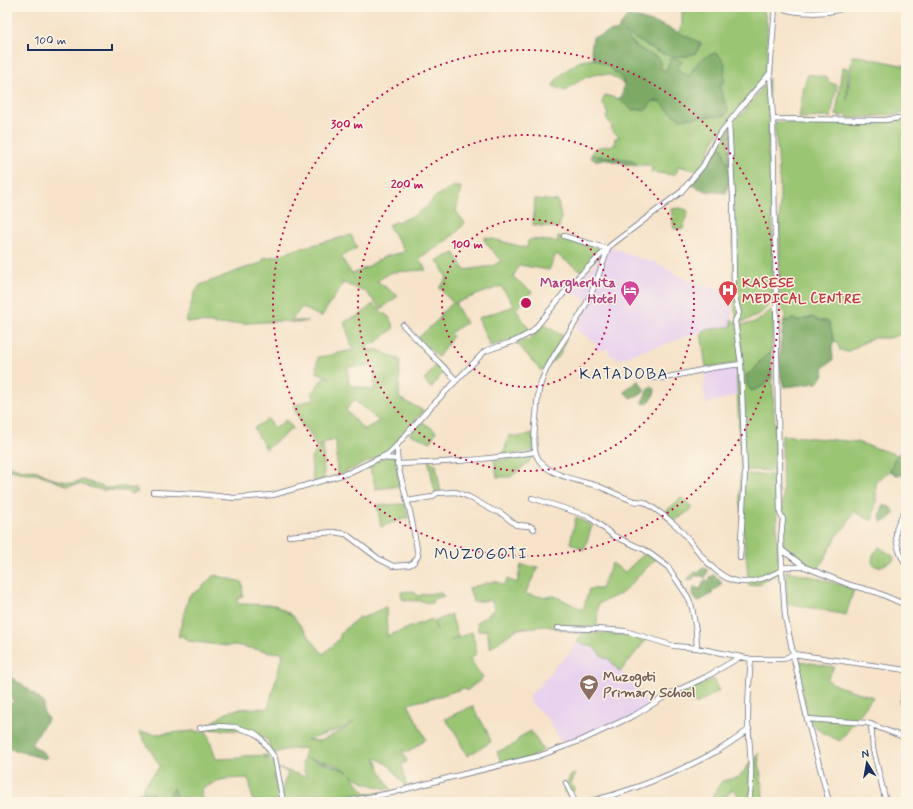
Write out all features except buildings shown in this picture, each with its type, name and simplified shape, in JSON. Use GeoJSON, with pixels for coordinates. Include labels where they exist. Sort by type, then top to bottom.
{"type":"FeatureCollection","features":[{"type":"Feature","properties":{"kind":"street"},"geometry":{"type":"LineString","coordinates":[[775,7],[770,73],[774,119],[780,512],[783,519],[781,537],[785,616],[807,719],[828,802]]}},
{"type":"Feature","properties":{"kind":"street"},"geometry":{"type":"LineString","coordinates":[[778,7],[808,12],[831,11],[845,7]]}},
{"type":"Feature","properties":{"kind":"street"},"geometry":{"type":"LineString","coordinates":[[154,492],[199,494],[234,498],[273,494],[340,476],[390,452],[456,380],[486,350],[515,341],[532,332],[574,282],[608,249],[681,192],[703,166],[729,122],[770,73]]}},
{"type":"Feature","properties":{"kind":"street"},"geometry":{"type":"LineString","coordinates":[[774,119],[885,120],[906,117]]}},
{"type":"Feature","properties":{"kind":"street"},"geometry":{"type":"LineString","coordinates":[[729,122],[733,198],[734,293],[739,313],[735,321],[740,364],[745,484],[740,558]]}},
{"type":"Feature","properties":{"kind":"street"},"geometry":{"type":"LineString","coordinates":[[564,236],[608,249]]}},
{"type":"Feature","properties":{"kind":"street"},"geometry":{"type":"LineString","coordinates":[[608,249],[602,268],[585,306],[549,364],[541,382],[538,394],[534,436],[535,452],[543,465],[555,473],[615,492],[635,501],[645,502],[674,523],[688,538],[712,569],[726,578],[743,583],[755,582],[782,569],[805,567]]}},
{"type":"Feature","properties":{"kind":"street"},"geometry":{"type":"LineString","coordinates":[[403,325],[456,380]]}},
{"type":"Feature","properties":{"kind":"street"},"geometry":{"type":"LineString","coordinates":[[653,378],[664,378],[711,368],[740,364]]}},
{"type":"Feature","properties":{"kind":"street"},"geometry":{"type":"LineString","coordinates":[[289,536],[333,532],[346,534],[385,563],[393,566],[409,565],[413,563],[418,556],[407,501],[397,464],[397,445]]}},
{"type":"Feature","properties":{"kind":"street"},"geometry":{"type":"LineString","coordinates":[[397,464],[448,462],[505,457],[535,452]]}},
{"type":"Feature","properties":{"kind":"street"},"geometry":{"type":"LineString","coordinates":[[380,458],[397,459]]}},
{"type":"Feature","properties":{"kind":"street"},"geometry":{"type":"LineString","coordinates":[[407,501],[432,497],[437,493],[456,492],[501,513],[516,525],[530,526],[534,529]]}},
{"type":"Feature","properties":{"kind":"street"},"geometry":{"type":"LineString","coordinates":[[532,498],[588,516],[614,536],[646,550],[668,567],[688,597],[692,607],[697,648]]}},
{"type":"Feature","properties":{"kind":"street"},"geometry":{"type":"LineString","coordinates":[[906,509],[899,523],[897,532],[898,547],[906,564]]}},
{"type":"Feature","properties":{"kind":"street"},"geometry":{"type":"LineString","coordinates":[[782,550],[805,567],[850,585],[876,592],[906,605]]}},
{"type":"Feature","properties":{"kind":"street"},"geometry":{"type":"LineString","coordinates":[[558,628],[602,629],[625,632],[674,646],[697,648],[751,659],[779,660],[793,654],[906,670]]}},
{"type":"Feature","properties":{"kind":"street"},"geometry":{"type":"LineString","coordinates":[[342,802],[391,793],[540,756],[582,740],[635,715],[666,696],[706,677],[740,657]]}},
{"type":"Feature","properties":{"kind":"street"},"geometry":{"type":"LineString","coordinates":[[749,802],[752,761],[749,729],[751,659]]}},
{"type":"Feature","properties":{"kind":"street"},"geometry":{"type":"LineString","coordinates":[[807,719],[849,721],[871,724],[906,738]]}},
{"type":"Feature","properties":{"kind":"street"},"geometry":{"type":"LineString","coordinates":[[871,724],[873,748],[886,802]]}},
{"type":"Feature","properties":{"kind":"street"},"geometry":{"type":"LineString","coordinates":[[200,728],[216,726],[235,727],[260,736],[275,758],[283,802]]}},
{"type":"Feature","properties":{"kind":"street"},"geometry":{"type":"LineString","coordinates":[[586,802],[627,791],[697,762],[724,748],[749,729]]}},
{"type":"Feature","properties":{"kind":"street"},"geometry":{"type":"LineString","coordinates":[[566,783],[575,802]]}},
{"type":"Feature","properties":{"kind":"shaded area"},"geometry":{"type":"Polygon","coordinates":[[[612,247],[630,255],[656,263],[689,281],[733,294],[732,326],[705,330],[641,351],[625,358],[619,359],[610,355],[609,349],[596,350],[596,343],[576,329],[591,302],[568,291],[612,247]]]}},
{"type":"Feature","properties":{"kind":"shaded area"},"geometry":{"type":"Polygon","coordinates":[[[737,367],[738,395],[706,404],[703,386],[707,370],[737,367]]]}},
{"type":"Feature","properties":{"kind":"shaded area"},"geometry":{"type":"Polygon","coordinates":[[[577,642],[593,647],[604,658],[609,659],[651,706],[637,716],[577,740],[561,742],[549,720],[533,705],[528,698],[553,668],[564,659],[577,642]]]}},
{"type":"Feature","properties":{"kind":"green space"},"geometry":{"type":"Polygon","coordinates":[[[722,7],[737,7],[742,11],[750,7],[761,7],[764,10],[767,25],[768,72],[739,111],[715,138],[703,165],[698,171],[678,166],[677,172],[673,175],[651,172],[652,168],[649,165],[638,165],[633,160],[591,155],[593,150],[599,147],[615,145],[615,138],[620,137],[611,130],[612,126],[606,118],[608,113],[602,102],[605,95],[619,99],[632,110],[653,101],[662,102],[668,110],[680,119],[726,115],[725,103],[719,86],[693,68],[690,77],[677,69],[672,57],[696,53],[701,43],[678,33],[682,25],[682,11],[722,11],[722,7]]]}},
{"type":"Feature","properties":{"kind":"green space"},"geometry":{"type":"Polygon","coordinates":[[[628,15],[662,25],[701,43],[696,53],[687,56],[673,57],[682,62],[677,69],[689,77],[696,65],[701,60],[714,53],[718,54],[725,63],[724,82],[719,86],[728,109],[726,115],[680,119],[668,110],[661,102],[653,101],[647,109],[632,110],[619,99],[623,90],[623,79],[606,65],[594,59],[591,50],[593,37],[611,31],[617,31],[628,15]],[[624,32],[634,45],[659,58],[661,69],[666,71],[672,57],[656,51],[624,32]]]}},
{"type":"Feature","properties":{"kind":"green space"},"geometry":{"type":"Polygon","coordinates":[[[623,31],[656,51],[672,57],[666,71],[661,69],[659,58],[639,48],[623,31]]]}},
{"type":"Feature","properties":{"kind":"green space"},"geometry":{"type":"Polygon","coordinates":[[[852,56],[906,66],[906,113],[858,118],[846,118],[845,114],[840,117],[840,115],[836,115],[842,67],[848,68],[847,100],[852,56]]]}},
{"type":"Feature","properties":{"kind":"green space"},"geometry":{"type":"Polygon","coordinates":[[[594,59],[606,65],[623,79],[623,83],[615,77],[597,74],[586,78],[565,91],[553,86],[561,75],[573,65],[581,61],[594,59]]]}},
{"type":"Feature","properties":{"kind":"green space"},"geometry":{"type":"Polygon","coordinates":[[[808,74],[828,78],[828,82],[837,85],[831,115],[832,117],[799,118],[804,86],[808,74]]]}},
{"type":"Feature","properties":{"kind":"green space"},"geometry":{"type":"Polygon","coordinates":[[[769,78],[768,153],[772,203],[773,301],[759,315],[743,322],[737,318],[735,311],[730,123],[743,113],[769,78]]]}},
{"type":"Feature","properties":{"kind":"green space"},"geometry":{"type":"Polygon","coordinates":[[[906,119],[906,332],[890,338],[872,338],[847,352],[840,350],[837,342],[834,341],[829,322],[817,320],[813,317],[797,321],[793,319],[787,321],[784,320],[786,314],[782,310],[781,294],[779,293],[780,193],[778,155],[774,122],[874,123],[906,119]]]}},
{"type":"Feature","properties":{"kind":"green space"},"geometry":{"type":"Polygon","coordinates":[[[728,127],[729,166],[724,158],[724,150],[717,149],[714,152],[720,136],[728,127]]]}},
{"type":"Feature","properties":{"kind":"green space"},"geometry":{"type":"Polygon","coordinates":[[[722,147],[729,168],[726,193],[706,191],[691,185],[714,152],[722,147]]]}},
{"type":"Feature","properties":{"kind":"green space"},"geometry":{"type":"Polygon","coordinates":[[[591,155],[633,160],[638,165],[596,160],[591,158],[591,155]]]}},
{"type":"Feature","properties":{"kind":"green space"},"geometry":{"type":"Polygon","coordinates":[[[453,187],[461,187],[456,211],[465,223],[438,247],[419,258],[426,270],[392,272],[377,281],[398,296],[381,309],[364,290],[363,291],[341,282],[343,284],[321,317],[302,307],[291,321],[308,321],[298,323],[283,321],[214,325],[214,323],[186,322],[194,294],[200,285],[261,263],[264,258],[277,256],[297,249],[351,235],[357,248],[341,257],[352,274],[370,266],[386,256],[405,252],[388,225],[413,216],[425,208],[436,196],[453,187]]]}},
{"type":"Feature","properties":{"kind":"green space"},"geometry":{"type":"Polygon","coordinates":[[[535,199],[558,201],[561,217],[559,228],[533,225],[535,199]]]}},
{"type":"Feature","properties":{"kind":"green space"},"geometry":{"type":"Polygon","coordinates":[[[679,208],[688,211],[683,229],[674,229],[671,209],[679,208]]]}},
{"type":"Feature","properties":{"kind":"green space"},"geometry":{"type":"Polygon","coordinates":[[[558,236],[605,250],[582,272],[556,254],[549,270],[519,265],[513,277],[532,292],[516,309],[531,332],[514,340],[490,346],[478,318],[514,306],[501,286],[455,303],[466,323],[450,333],[453,336],[438,357],[418,338],[440,318],[441,313],[453,303],[439,288],[447,278],[437,260],[455,253],[464,270],[492,266],[501,261],[484,240],[485,237],[527,248],[528,241],[532,239],[558,242],[558,236]]]}},
{"type":"Feature","properties":{"kind":"green space"},"geometry":{"type":"Polygon","coordinates":[[[373,304],[389,317],[394,328],[378,341],[367,346],[368,350],[378,350],[400,360],[399,398],[424,411],[398,439],[389,452],[337,476],[336,439],[323,443],[324,479],[313,482],[311,458],[322,444],[316,447],[307,428],[303,428],[293,406],[315,398],[311,393],[325,376],[331,378],[316,372],[318,357],[356,349],[353,349],[344,322],[360,315],[373,304]],[[372,365],[348,367],[349,385],[374,390],[375,371],[372,365]],[[354,400],[346,410],[364,430],[379,421],[354,400]]]}},
{"type":"Feature","properties":{"kind":"green space"},"geometry":{"type":"Polygon","coordinates":[[[773,310],[774,314],[771,352],[746,375],[764,386],[772,374],[777,471],[741,470],[736,364],[706,367],[701,333],[705,330],[732,326],[731,319],[741,325],[756,322],[773,310]]]}},
{"type":"Feature","properties":{"kind":"green space"},"geometry":{"type":"Polygon","coordinates":[[[813,317],[817,320],[829,322],[834,341],[832,347],[833,360],[823,368],[824,375],[817,383],[784,387],[780,371],[780,362],[784,320],[787,321],[793,319],[797,321],[813,317]]]}},
{"type":"Feature","properties":{"kind":"green space"},"geometry":{"type":"Polygon","coordinates":[[[542,323],[566,338],[560,355],[541,371],[516,342],[529,339],[538,332],[537,331],[542,323]]]}},
{"type":"Feature","properties":{"kind":"green space"},"geometry":{"type":"Polygon","coordinates":[[[771,352],[772,374],[764,386],[751,391],[747,385],[746,375],[754,370],[760,361],[771,352]]]}},
{"type":"Feature","properties":{"kind":"green space"},"geometry":{"type":"Polygon","coordinates":[[[438,362],[445,370],[431,388],[424,380],[438,362]]]}},
{"type":"Feature","properties":{"kind":"green space"},"geometry":{"type":"Polygon","coordinates":[[[639,381],[645,391],[639,396],[631,398],[624,392],[630,386],[639,381]]]}},
{"type":"Feature","properties":{"kind":"green space"},"geometry":{"type":"Polygon","coordinates":[[[652,386],[655,389],[654,394],[651,400],[645,404],[642,402],[648,389],[652,386]]]}},
{"type":"Feature","properties":{"kind":"green space"},"geometry":{"type":"Polygon","coordinates":[[[268,419],[275,428],[286,420],[293,428],[266,449],[254,428],[268,419]]]}},
{"type":"Feature","properties":{"kind":"green space"},"geometry":{"type":"Polygon","coordinates":[[[421,421],[436,431],[431,442],[409,434],[421,421]]]}},
{"type":"Feature","properties":{"kind":"green space"},"geometry":{"type":"Polygon","coordinates":[[[533,433],[534,451],[503,456],[509,435],[519,437],[533,433]]]}},
{"type":"Feature","properties":{"kind":"green space"},"geometry":{"type":"Polygon","coordinates":[[[782,435],[856,442],[898,455],[894,459],[890,471],[876,481],[876,503],[872,521],[854,512],[844,528],[838,534],[817,572],[791,556],[783,546],[782,435]]]}},
{"type":"Feature","properties":{"kind":"green space"},"geometry":{"type":"Polygon","coordinates":[[[905,446],[906,473],[905,475],[896,475],[890,471],[894,459],[905,446]]]}},
{"type":"Feature","properties":{"kind":"green space"},"geometry":{"type":"Polygon","coordinates":[[[395,448],[396,466],[400,486],[376,489],[369,465],[392,454],[395,448]]]}},
{"type":"Feature","properties":{"kind":"green space"},"geometry":{"type":"Polygon","coordinates":[[[534,454],[527,464],[510,477],[497,477],[494,460],[534,454]]]}},
{"type":"Feature","properties":{"kind":"green space"},"geometry":{"type":"Polygon","coordinates":[[[428,459],[436,465],[441,494],[436,497],[428,459]]]}},
{"type":"Feature","properties":{"kind":"green space"},"geometry":{"type":"Polygon","coordinates":[[[7,465],[22,470],[37,471],[53,479],[72,483],[83,480],[106,488],[123,487],[136,489],[138,492],[130,494],[126,491],[102,490],[78,484],[67,486],[39,474],[27,474],[7,469],[7,465]]]}},
{"type":"Feature","properties":{"kind":"green space"},"geometry":{"type":"Polygon","coordinates":[[[740,474],[776,475],[777,539],[780,571],[760,584],[749,586],[740,496],[740,474]]]}},
{"type":"Feature","properties":{"kind":"green space"},"geometry":{"type":"Polygon","coordinates":[[[682,497],[693,508],[672,523],[663,514],[682,497]]]}},
{"type":"Feature","properties":{"kind":"green space"},"geometry":{"type":"Polygon","coordinates":[[[405,504],[408,518],[381,527],[377,505],[405,504]]]}},
{"type":"Feature","properties":{"kind":"green space"},"geometry":{"type":"Polygon","coordinates":[[[883,505],[889,506],[895,513],[886,521],[881,522],[880,516],[883,505]]]}},
{"type":"Feature","properties":{"kind":"green space"},"geometry":{"type":"Polygon","coordinates":[[[576,517],[592,526],[584,550],[570,543],[576,517]]]}},
{"type":"Feature","properties":{"kind":"green space"},"geometry":{"type":"Polygon","coordinates":[[[879,547],[893,556],[894,560],[879,567],[875,566],[872,562],[873,555],[879,547]]]}},
{"type":"Feature","properties":{"kind":"green space"},"geometry":{"type":"Polygon","coordinates":[[[644,554],[656,559],[622,593],[598,604],[597,630],[560,629],[546,626],[517,629],[490,648],[487,630],[478,631],[477,622],[492,612],[492,610],[493,612],[495,608],[491,600],[473,602],[469,588],[495,581],[504,585],[507,579],[517,583],[521,565],[538,567],[525,594],[543,597],[555,596],[583,610],[589,589],[601,589],[612,563],[625,572],[644,554]]]}},
{"type":"Feature","properties":{"kind":"green space"},"geometry":{"type":"Polygon","coordinates":[[[704,568],[708,570],[705,578],[702,576],[695,576],[691,581],[686,580],[695,572],[699,572],[704,568]]]}},
{"type":"Feature","properties":{"kind":"green space"},"geometry":{"type":"Polygon","coordinates":[[[786,571],[814,577],[854,589],[846,615],[787,603],[786,571]]]}},
{"type":"Feature","properties":{"kind":"green space"},"geometry":{"type":"Polygon","coordinates":[[[214,575],[242,582],[243,596],[237,599],[238,604],[275,605],[292,615],[323,654],[339,639],[341,633],[359,617],[362,618],[386,607],[387,636],[432,619],[437,630],[434,622],[451,614],[458,637],[450,641],[472,632],[477,653],[470,659],[483,678],[466,691],[464,688],[408,704],[426,739],[409,752],[402,750],[407,762],[402,764],[407,789],[390,766],[375,757],[391,790],[365,783],[351,774],[365,793],[393,792],[349,802],[334,802],[313,796],[321,802],[259,802],[252,800],[250,783],[247,778],[220,780],[202,788],[201,795],[204,802],[179,802],[173,789],[166,802],[150,802],[153,799],[154,793],[143,792],[143,787],[160,766],[139,732],[159,734],[193,731],[207,732],[216,759],[273,755],[274,758],[264,757],[274,762],[279,771],[274,776],[281,797],[288,773],[279,768],[306,777],[302,763],[305,756],[305,748],[285,750],[272,754],[268,740],[243,731],[201,729],[231,711],[268,708],[283,653],[235,645],[227,646],[188,641],[184,638],[186,637],[178,636],[189,596],[199,590],[214,575]],[[354,722],[341,729],[307,740],[320,741],[341,731],[354,722]],[[308,758],[337,767],[348,772],[337,765],[308,758]]]}},
{"type":"Feature","properties":{"kind":"green space"},"geometry":{"type":"Polygon","coordinates":[[[714,575],[721,582],[720,587],[713,590],[712,594],[698,602],[693,595],[694,587],[700,589],[706,579],[710,581],[710,577],[714,575]]]}},
{"type":"Feature","properties":{"kind":"green space"},"geometry":{"type":"Polygon","coordinates":[[[413,591],[418,596],[440,592],[444,596],[433,599],[432,603],[402,599],[401,592],[413,591]]]}},
{"type":"Feature","properties":{"kind":"green space"},"geometry":{"type":"Polygon","coordinates":[[[582,633],[614,634],[646,640],[620,672],[609,659],[604,658],[593,647],[577,642],[582,633]]]}},
{"type":"Feature","properties":{"kind":"green space"},"geometry":{"type":"Polygon","coordinates":[[[799,661],[834,667],[827,680],[838,686],[873,697],[840,741],[823,733],[809,721],[796,662],[799,661]]]}},
{"type":"Feature","properties":{"kind":"green space"},"geometry":{"type":"Polygon","coordinates":[[[7,677],[10,677],[27,688],[44,703],[43,711],[48,719],[31,744],[44,753],[47,757],[45,759],[7,748],[7,705],[14,702],[7,692],[7,677]]]}},
{"type":"Feature","properties":{"kind":"green space"},"geometry":{"type":"Polygon","coordinates":[[[713,679],[719,691],[696,704],[686,699],[677,701],[673,697],[713,679]]]}},
{"type":"Feature","properties":{"kind":"green space"},"geometry":{"type":"Polygon","coordinates":[[[903,691],[906,692],[906,710],[899,702],[902,698],[903,691]]]}},
{"type":"Feature","properties":{"kind":"green space"},"geometry":{"type":"Polygon","coordinates":[[[472,706],[486,729],[491,742],[467,756],[454,730],[445,719],[472,706]]]}},
{"type":"Feature","properties":{"kind":"green space"},"geometry":{"type":"Polygon","coordinates":[[[531,731],[543,750],[530,758],[502,764],[497,752],[515,744],[520,737],[531,731]]]}},
{"type":"Feature","properties":{"kind":"green space"},"geometry":{"type":"Polygon","coordinates":[[[758,753],[764,802],[745,802],[744,799],[732,789],[722,802],[709,802],[722,781],[739,777],[758,753]]]}},
{"type":"Feature","properties":{"kind":"green space"},"geometry":{"type":"Polygon","coordinates":[[[571,775],[576,775],[570,783],[575,788],[570,798],[563,790],[571,775]]]}},
{"type":"Feature","properties":{"kind":"green space"},"geometry":{"type":"Polygon","coordinates":[[[173,788],[179,802],[166,802],[173,788]]]}},
{"type":"Feature","properties":{"kind":"green space"},"geometry":{"type":"Polygon","coordinates":[[[143,792],[154,793],[153,799],[150,802],[139,802],[140,801],[133,800],[135,794],[143,792]]]}},
{"type":"Feature","properties":{"kind":"waterway"},"geometry":{"type":"LineString","coordinates":[[660,559],[671,566]]}},
{"type":"Feature","properties":{"kind":"place","name":"Margherhita Hotel"},"geometry":{"type":"Point","coordinates":[630,307]}},
{"type":"Feature","properties":{"kind":"place","name":"KASESE MEDICAL CENTRE"},"geometry":{"type":"Point","coordinates":[728,307]}},
{"type":"Feature","properties":{"kind":"place","name":"Muzogoti Primary School"},"geometry":{"type":"Point","coordinates":[589,701]}},
{"type":"Feature","properties":{"kind":"district","name":"KATADOBA"},"geometry":{"type":"Point","coordinates":[624,373]}},
{"type":"Feature","properties":{"kind":"district","name":"MUZOGOTI"},"geometry":{"type":"Point","coordinates":[481,553]}}]}
